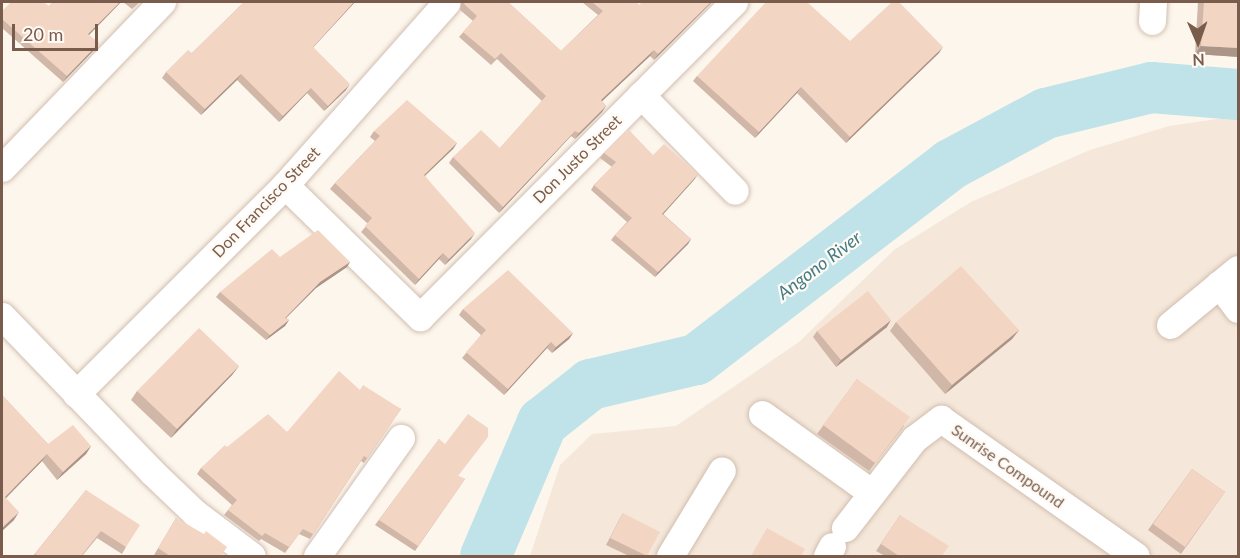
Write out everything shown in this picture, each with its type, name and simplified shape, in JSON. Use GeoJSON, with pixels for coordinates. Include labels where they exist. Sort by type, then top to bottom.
{"type":"FeatureCollection","features":[{"type":"Feature","properties":{"kind":"street"},"geometry":{"type":"LineString","coordinates":[[2,168],[162,2]]}},
{"type":"Feature","properties":{"kind":"street","name":"Don Francisco Street"},"geometry":{"type":"LineString","coordinates":[[75,394],[285,185],[447,2]]}},
{"type":"Feature","properties":{"kind":"street","name":"Don Justo Street"},"geometry":{"type":"LineString","coordinates":[[285,185],[420,317],[734,2]]}},
{"type":"Feature","properties":{"kind":"street"},"geometry":{"type":"LineString","coordinates":[[640,95],[735,191]]}},
{"type":"Feature","properties":{"kind":"street"},"geometry":{"type":"LineString","coordinates":[[1170,325],[1229,277],[1239,309]]}},
{"type":"Feature","properties":{"kind":"street"},"geometry":{"type":"LineString","coordinates":[[2,316],[75,394],[195,513],[252,556]]}},
{"type":"Feature","properties":{"kind":"street"},"geometry":{"type":"LineString","coordinates":[[762,414],[872,493]]}},
{"type":"Feature","properties":{"kind":"street","name":"Sunrise Compound"},"geometry":{"type":"LineString","coordinates":[[835,544],[914,439],[941,419],[1136,556]]}},
{"type":"Feature","properties":{"kind":"street"},"geometry":{"type":"LineString","coordinates":[[317,556],[401,438]]}},
{"type":"Feature","properties":{"kind":"street"},"geometry":{"type":"LineString","coordinates":[[670,556],[722,470]]}},
{"type":"Feature","properties":{"kind":"shaded area"},"geometry":{"type":"Polygon","coordinates":[[[1238,116],[1238,556],[530,556],[560,465],[592,434],[676,426],[799,342],[894,250],[971,202],[1090,150],[1169,126],[1238,116]]]}},
{"type":"Feature","properties":{"kind":"building"},"geometry":{"type":"Polygon","coordinates":[[[11,2],[43,2],[49,6],[53,2],[120,2],[88,34],[99,43],[67,76],[2,19],[2,11],[11,2]]]}},
{"type":"Feature","properties":{"kind":"building"},"geometry":{"type":"Polygon","coordinates":[[[244,2],[354,2],[313,47],[350,84],[328,106],[311,88],[283,116],[241,74],[205,109],[166,72],[188,50],[192,53],[244,2]]]}},
{"type":"Feature","properties":{"kind":"building"},"geometry":{"type":"Polygon","coordinates":[[[465,2],[508,2],[561,51],[603,11],[592,2],[635,2],[639,5],[642,2],[711,2],[658,54],[654,50],[601,100],[606,106],[579,133],[575,131],[503,207],[453,157],[481,130],[500,148],[546,96],[501,53],[495,59],[463,32],[477,16],[464,4],[465,2]]]}},
{"type":"Feature","properties":{"kind":"building"},"geometry":{"type":"Polygon","coordinates":[[[766,2],[807,2],[850,41],[892,2],[899,2],[943,47],[850,137],[801,87],[759,132],[697,76],[766,2]]]}},
{"type":"Feature","properties":{"kind":"building"},"geometry":{"type":"Polygon","coordinates":[[[1204,2],[1239,2],[1239,48],[1201,46],[1204,2]]]}},
{"type":"Feature","properties":{"kind":"building"},"geometry":{"type":"Polygon","coordinates":[[[407,100],[457,143],[424,175],[475,233],[449,259],[443,253],[419,279],[365,226],[372,218],[335,183],[380,136],[374,131],[407,100]]]}},
{"type":"Feature","properties":{"kind":"building"},"geometry":{"type":"Polygon","coordinates":[[[628,129],[653,155],[664,144],[698,174],[662,214],[691,239],[658,272],[615,235],[632,218],[594,185],[616,162],[604,153],[628,129]]]}},
{"type":"Feature","properties":{"kind":"building"},"geometry":{"type":"Polygon","coordinates":[[[318,230],[350,262],[320,282],[285,318],[289,320],[270,335],[220,292],[272,249],[280,257],[318,230]]]}},
{"type":"Feature","properties":{"kind":"building"},"geometry":{"type":"Polygon","coordinates":[[[961,266],[1019,330],[952,385],[896,322],[961,266]]]}},
{"type":"Feature","properties":{"kind":"building"},"geometry":{"type":"Polygon","coordinates":[[[508,270],[573,333],[556,347],[551,342],[508,389],[466,352],[486,330],[463,309],[508,270]]]}},
{"type":"Feature","properties":{"kind":"building"},"geometry":{"type":"Polygon","coordinates":[[[868,291],[891,320],[841,360],[817,331],[868,291]]]}},
{"type":"Feature","properties":{"kind":"building"},"geometry":{"type":"Polygon","coordinates":[[[199,328],[239,366],[177,429],[137,391],[199,328]]]}},
{"type":"Feature","properties":{"kind":"building"},"geometry":{"type":"Polygon","coordinates":[[[339,371],[360,390],[363,385],[401,409],[367,458],[364,456],[313,534],[303,529],[289,547],[265,533],[262,536],[228,510],[237,500],[201,468],[225,445],[227,447],[268,414],[287,432],[339,371]]]}},
{"type":"Feature","properties":{"kind":"building"},"geometry":{"type":"Polygon","coordinates":[[[857,379],[910,417],[875,463],[823,425],[857,379]]]}},
{"type":"Feature","properties":{"kind":"building"},"geometry":{"type":"Polygon","coordinates":[[[2,395],[48,444],[73,425],[91,446],[63,472],[47,454],[5,497],[19,512],[2,528],[2,395]]]}},
{"type":"Feature","properties":{"kind":"building"},"geometry":{"type":"Polygon","coordinates":[[[468,414],[488,428],[488,437],[458,476],[465,479],[418,546],[379,520],[439,439],[445,444],[468,414]]]}},
{"type":"Feature","properties":{"kind":"building"},"geometry":{"type":"Polygon","coordinates":[[[1192,469],[1225,492],[1185,547],[1153,524],[1192,469]]]}},
{"type":"Feature","properties":{"kind":"building"},"geometry":{"type":"Polygon","coordinates":[[[86,490],[140,525],[126,547],[101,531],[81,556],[39,556],[35,554],[86,490]]]}},
{"type":"Feature","properties":{"kind":"building"},"geometry":{"type":"Polygon","coordinates":[[[623,513],[660,532],[647,556],[610,538],[623,513]]]}},
{"type":"Feature","properties":{"kind":"building"},"geometry":{"type":"Polygon","coordinates":[[[900,515],[949,546],[942,556],[899,556],[881,544],[900,515]]]}},
{"type":"Feature","properties":{"kind":"building"},"geometry":{"type":"Polygon","coordinates":[[[176,518],[204,534],[206,531],[227,547],[221,556],[170,556],[158,548],[176,518]]]}},
{"type":"Feature","properties":{"kind":"building"},"geometry":{"type":"Polygon","coordinates":[[[767,528],[805,549],[801,556],[751,556],[767,528]]]}},
{"type":"Feature","properties":{"kind":"waterway","name":"Angono River"},"geometry":{"type":"LineString","coordinates":[[485,556],[542,422],[590,384],[696,359],[950,164],[1045,113],[1151,87],[1238,94]]}}]}
